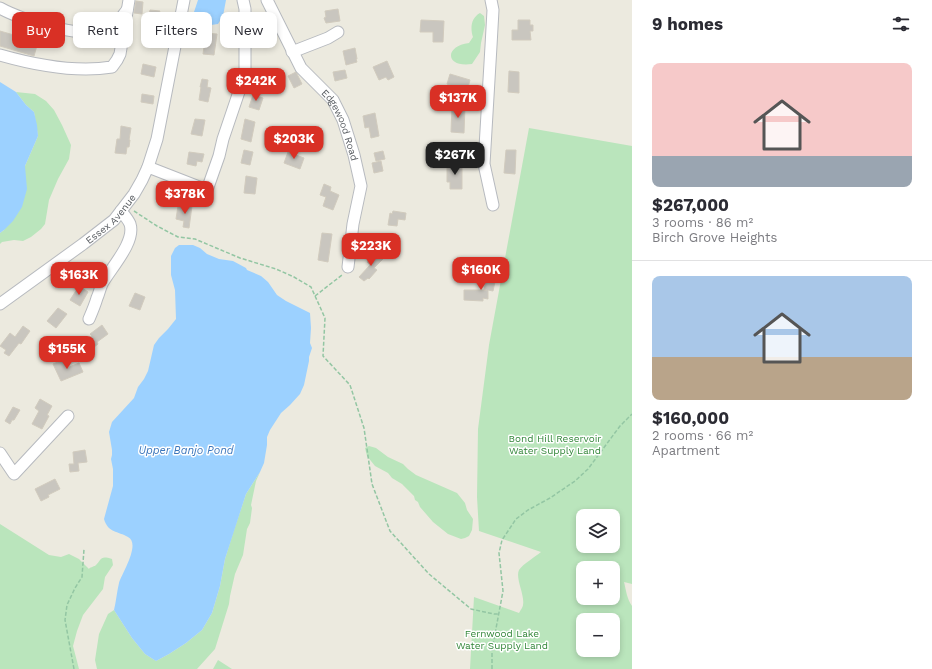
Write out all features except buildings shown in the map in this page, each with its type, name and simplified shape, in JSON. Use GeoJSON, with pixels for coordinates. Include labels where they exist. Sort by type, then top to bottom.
{"type":"FeatureCollection","features":[{"type":"Feature","properties":{"kind":"street","name":"Essex Avenue"},"geometry":{"type":"LineString","coordinates":[[0,304],[114,220],[139,185],[148,167],[157,139],[184,0]]}},
{"type":"Feature","properties":{"kind":"street"},"geometry":{"type":"LineString","coordinates":[[148,167],[207,190],[245,74],[245,9],[243,0]]}},
{"type":"Feature","properties":{"kind":"street","name":"Edgewood Road"},"geometry":{"type":"LineString","coordinates":[[267,0],[301,68],[333,100],[343,120],[354,155],[361,186],[353,224],[348,267]]}},
{"type":"Feature","properties":{"kind":"street"},"geometry":{"type":"LineString","coordinates":[[491,0],[493,10],[484,164],[493,205]]}},
{"type":"Feature","properties":{"kind":"street"},"geometry":{"type":"LineString","coordinates":[[0,8],[53,28],[90,32],[99,31],[113,26],[128,5]]}},
{"type":"Feature","properties":{"kind":"street"},"geometry":{"type":"LineString","coordinates":[[0,55],[54,67],[95,69],[112,67],[120,54],[128,5]]}},
{"type":"Feature","properties":{"kind":"street"},"geometry":{"type":"LineString","coordinates":[[292,52],[328,38],[338,32]]}},
{"type":"Feature","properties":{"kind":"street"},"geometry":{"type":"LineString","coordinates":[[89,318],[101,285],[118,261],[128,242],[131,231],[124,208]]}},
{"type":"Feature","properties":{"kind":"street"},"geometry":{"type":"LineString","coordinates":[[0,453],[14,474],[68,416]]}},
{"type":"Feature","properties":{"kind":"path"},"geometry":{"type":"LineString","coordinates":[[124,208],[178,237],[195,239],[240,258],[276,269],[311,287],[325,318],[323,356],[350,385],[364,428],[372,484],[390,532],[429,574],[471,609],[499,614]]}},
{"type":"Feature","properties":{"kind":"path"},"geometry":{"type":"LineString","coordinates":[[315,296],[348,267]]}},
{"type":"Feature","properties":{"kind":"path"},"geometry":{"type":"LineString","coordinates":[[492,669],[492,650],[503,590],[499,553],[502,540],[516,519],[575,481],[588,469],[620,426],[632,414]]}},
{"type":"Feature","properties":{"kind":"path"},"geometry":{"type":"LineString","coordinates":[[74,669],[65,620],[68,605],[75,588],[82,577],[84,549]]}},
{"type":"Feature","properties":{"kind":"green space"},"geometry":{"type":"Polygon","coordinates":[[[480,13],[484,16],[485,25],[480,52],[472,64],[457,63],[451,56],[452,52],[455,48],[469,43],[473,37],[473,20],[480,13]]]}},
{"type":"Feature","properties":{"kind":"green space"},"geometry":{"type":"Polygon","coordinates":[[[16,92],[35,94],[46,101],[54,110],[71,145],[69,159],[49,200],[45,224],[31,237],[23,241],[14,240],[2,242],[0,244],[0,233],[4,230],[25,176],[25,166],[38,136],[34,112],[26,105],[16,92]]]}},
{"type":"Feature","properties":{"kind":"green space","name":"Bond Hill Reservoir Water Supply Land"},"geometry":{"type":"Polygon","coordinates":[[[529,128],[632,146],[632,584],[624,582],[632,606],[632,669],[470,669],[474,597],[519,613],[523,606],[523,596],[518,577],[519,570],[541,552],[479,531],[477,497],[478,429],[489,345],[529,128]]]}},
{"type":"Feature","properties":{"kind":"green space"},"geometry":{"type":"Polygon","coordinates":[[[369,446],[376,448],[388,457],[403,464],[416,475],[457,493],[465,503],[467,510],[473,519],[472,530],[469,536],[461,539],[448,534],[433,522],[420,507],[414,496],[402,484],[392,478],[388,473],[375,466],[367,456],[365,448],[369,446]]]}},
{"type":"Feature","properties":{"kind":"green space"},"geometry":{"type":"Polygon","coordinates":[[[260,472],[256,481],[251,505],[250,523],[247,529],[243,555],[235,574],[229,604],[215,649],[197,669],[97,669],[95,660],[99,634],[108,614],[114,610],[132,638],[145,654],[156,661],[186,643],[202,630],[212,613],[220,586],[225,559],[246,494],[260,472]]]}},
{"type":"Feature","properties":{"kind":"green space"},"geometry":{"type":"Polygon","coordinates":[[[0,524],[49,555],[61,557],[69,554],[79,559],[89,569],[95,566],[103,558],[112,559],[113,565],[105,577],[103,589],[83,615],[77,631],[73,646],[79,669],[0,669],[0,524]]]}},
{"type":"Feature","properties":{"kind":"green space"},"geometry":{"type":"Polygon","coordinates":[[[218,660],[232,669],[213,669],[218,660]]]}},
{"type":"Feature","properties":{"kind":"water"},"geometry":{"type":"Polygon","coordinates":[[[198,0],[226,0],[224,12],[220,12],[220,21],[218,24],[212,25],[212,12],[194,12],[198,0]]]}},
{"type":"Feature","properties":{"kind":"water"},"geometry":{"type":"Polygon","coordinates":[[[0,82],[16,92],[26,105],[34,112],[38,136],[25,166],[27,189],[22,207],[13,221],[0,233],[0,82]]]}},
{"type":"Feature","properties":{"kind":"water","name":"Upper Banjo Pond"},"geometry":{"type":"Polygon","coordinates":[[[179,245],[193,245],[200,248],[207,254],[219,259],[233,261],[247,270],[261,276],[268,282],[277,295],[310,313],[310,343],[312,348],[304,385],[300,394],[281,413],[267,437],[264,463],[246,494],[225,559],[220,586],[212,613],[202,630],[186,643],[156,661],[145,654],[132,638],[114,610],[119,583],[130,559],[132,546],[128,537],[108,527],[104,519],[113,486],[113,469],[111,459],[112,450],[109,432],[112,422],[134,398],[138,387],[144,379],[148,371],[154,345],[176,319],[175,290],[171,275],[171,256],[175,248],[179,245]]]}},
{"type":"Feature","properties":{"kind":"park label","name":"Fernwood Lake Water Supply Land"},"geometry":{"type":"Point","coordinates":[502,638]}}]}
